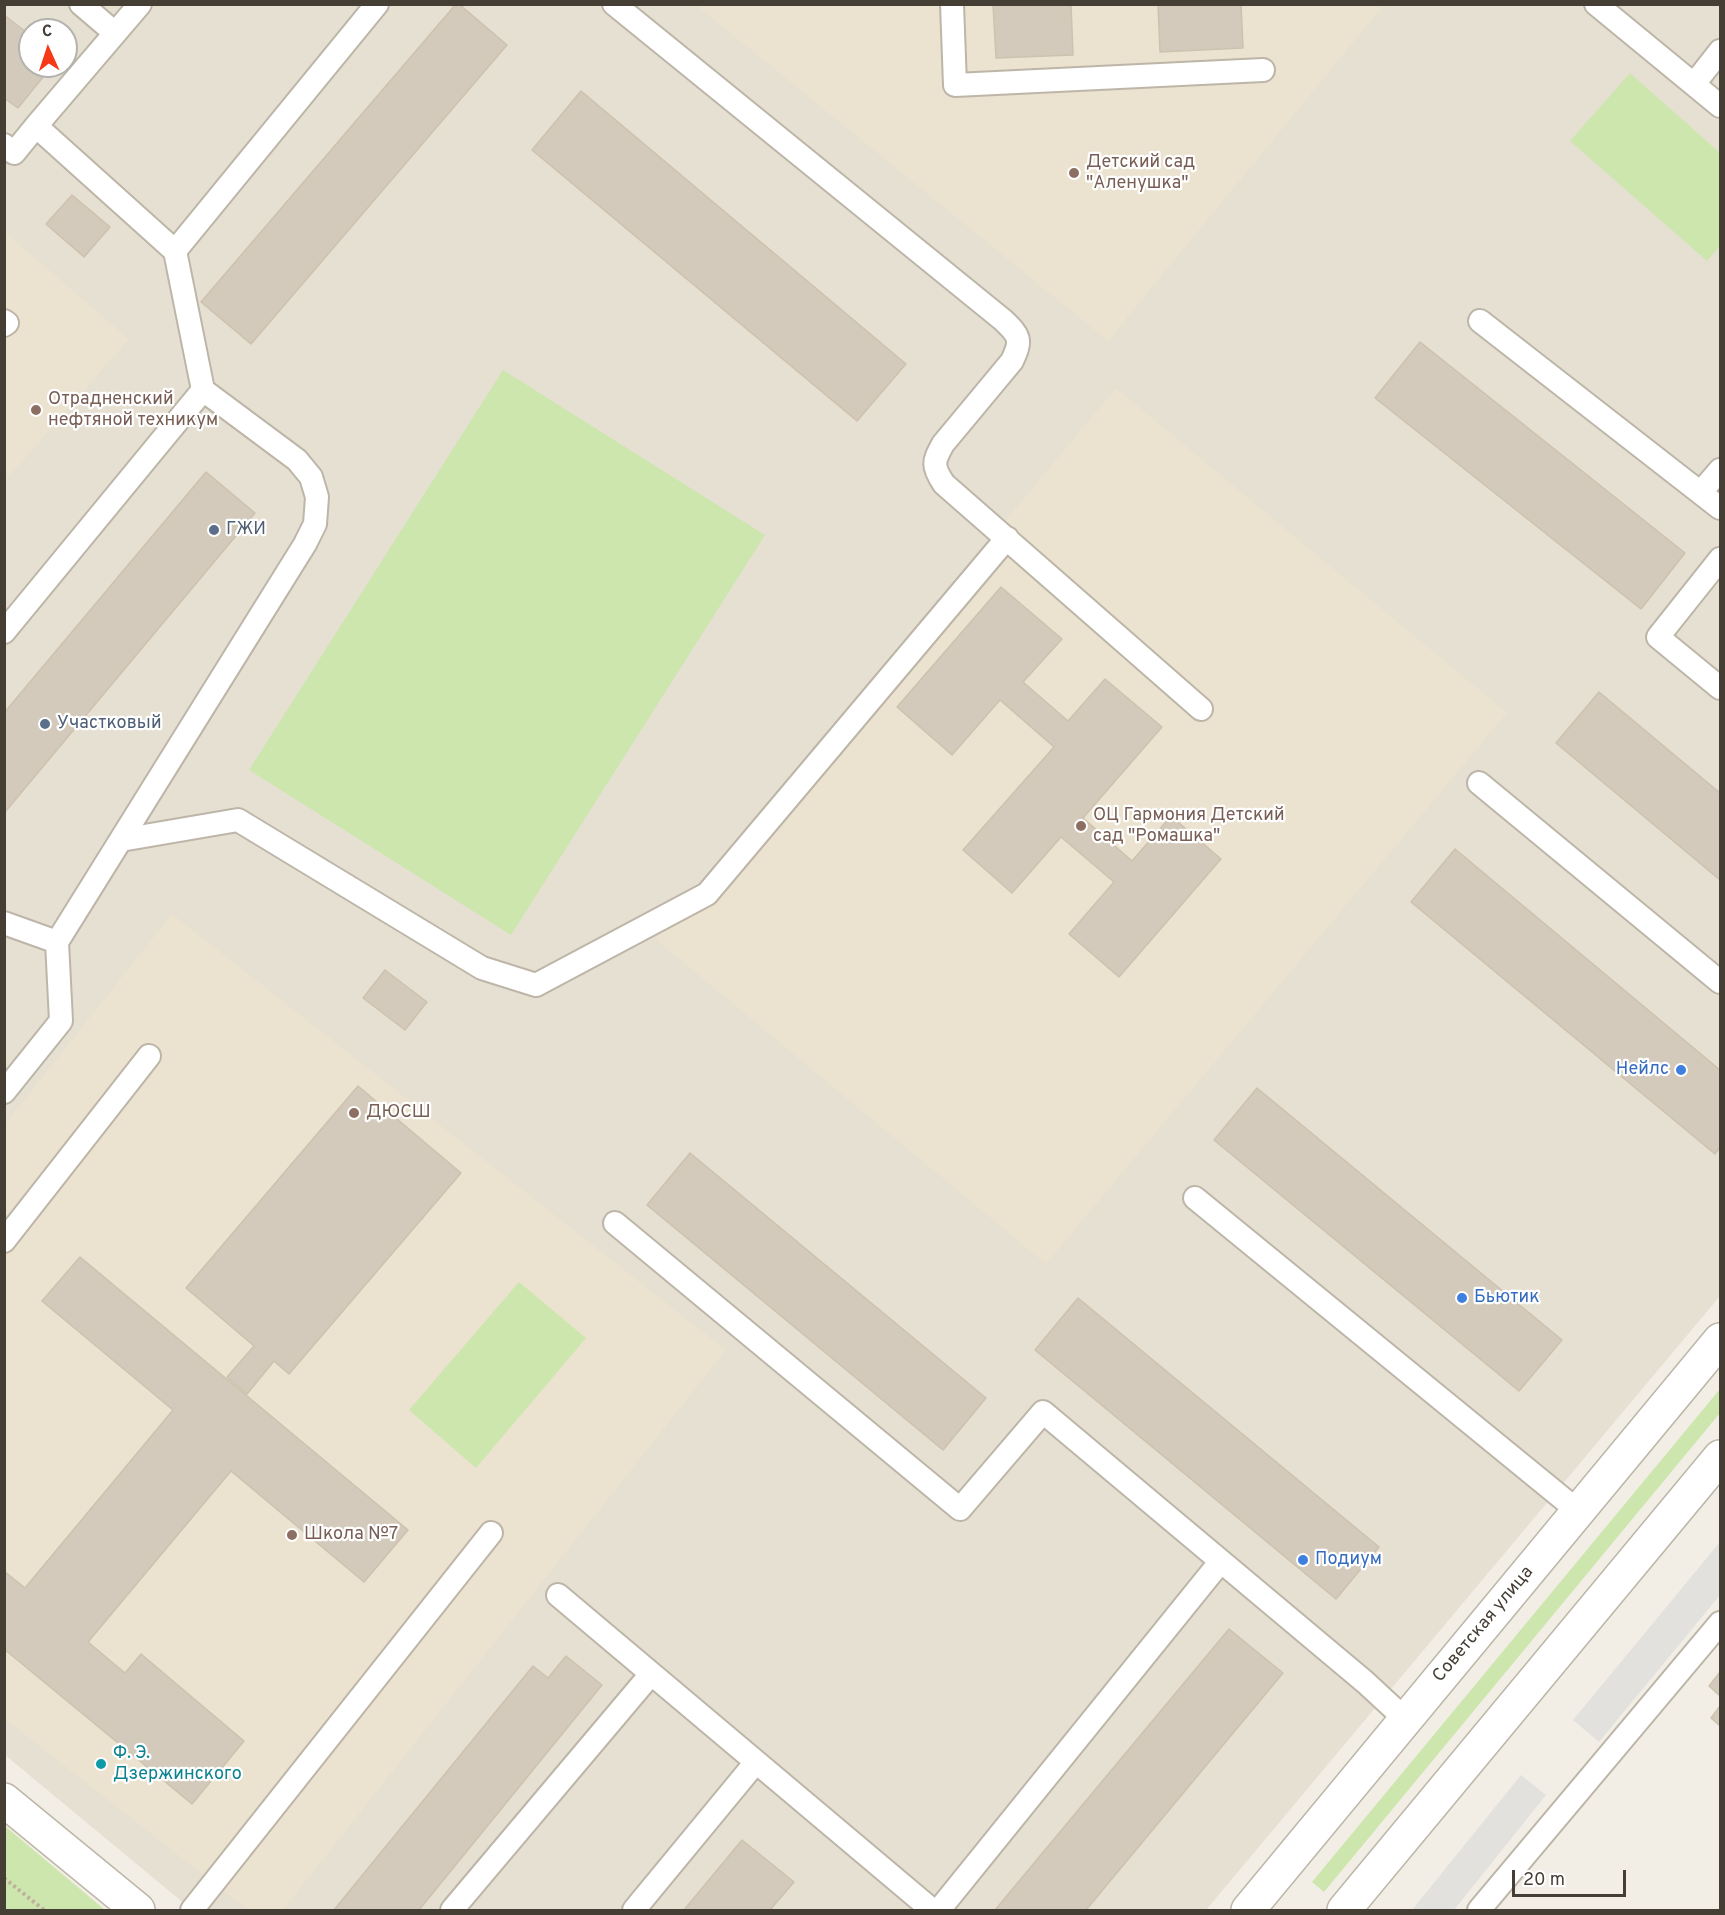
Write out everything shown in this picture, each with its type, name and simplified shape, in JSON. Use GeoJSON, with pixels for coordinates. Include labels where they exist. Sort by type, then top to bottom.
{"type":"FeatureCollection","features":[{"type":"Feature","properties":{"kind":"street","name":"Советская улица"},"geometry":{"type":"LineString","coordinates":[[1248,1911],[1720,1340]]}},
{"type":"Feature","properties":{"kind":"street"},"geometry":{"type":"LineString","coordinates":[[1344,1911],[1720,1457]]}},
{"type":"Feature","properties":{"kind":"street"},"geometry":{"type":"LineString","coordinates":[[4,1800],[138,1911]]}},
{"type":"Feature","properties":{"kind":"lane"},"geometry":{"type":"LineString","coordinates":[[81,4],[115,33]]}},
{"type":"Feature","properties":{"kind":"lane"},"geometry":{"type":"LineString","coordinates":[[4,145],[14,153],[140,4]]}},
{"type":"Feature","properties":{"kind":"lane"},"geometry":{"type":"LineString","coordinates":[[175,251],[377,4]]}},
{"type":"Feature","properties":{"kind":"lane"},"geometry":{"type":"LineString","coordinates":[[614,4],[994,312],[1015,332],[1019,346],[1012,361],[943,444],[935,459],[936,471],[944,484],[1201,709]]}},
{"type":"Feature","properties":{"kind":"lane"},"geometry":{"type":"LineString","coordinates":[[952,4],[955,85],[1263,70]]}},
{"type":"Feature","properties":{"kind":"lane"},"geometry":{"type":"LineString","coordinates":[[1596,4],[1720,106]]}},
{"type":"Feature","properties":{"kind":"lane"},"geometry":{"type":"LineString","coordinates":[[1694,84],[1720,51]]}},
{"type":"Feature","properties":{"kind":"lane"},"geometry":{"type":"LineString","coordinates":[[4,1092],[61,1021],[57,942],[305,544],[315,524],[317,497],[311,477],[297,460],[203,390],[175,251],[36,126]]}},
{"type":"Feature","properties":{"kind":"lane"},"geometry":{"type":"LineString","coordinates":[[1480,321],[1720,508]]}},
{"type":"Feature","properties":{"kind":"lane"},"geometry":{"type":"LineString","coordinates":[[4,632],[203,390]]}},
{"type":"Feature","properties":{"kind":"lane"},"geometry":{"type":"LineString","coordinates":[[1701,492],[1720,470]]}},
{"type":"Feature","properties":{"kind":"lane"},"geometry":{"type":"LineString","coordinates":[[121,840],[238,820],[482,968],[536,985],[707,894],[1007,538]]}},
{"type":"Feature","properties":{"kind":"lane"},"geometry":{"type":"LineString","coordinates":[[1720,559],[1658,637],[1720,688]]}},
{"type":"Feature","properties":{"kind":"lane"},"geometry":{"type":"LineString","coordinates":[[1479,783],[1720,982]]}},
{"type":"Feature","properties":{"kind":"lane"},"geometry":{"type":"LineString","coordinates":[[4,923],[57,942]]}},
{"type":"Feature","properties":{"kind":"lane"},"geometry":{"type":"LineString","coordinates":[[4,1241],[148,1056]]}},
{"type":"Feature","properties":{"kind":"lane"},"geometry":{"type":"LineString","coordinates":[[1195,1198],[1578,1511]]}},
{"type":"Feature","properties":{"kind":"lane"},"geometry":{"type":"LineString","coordinates":[[615,1223],[960,1509],[1043,1412],[1405,1719]]}},
{"type":"Feature","properties":{"kind":"lane"},"geometry":{"type":"LineString","coordinates":[[192,1911],[491,1533]]}},
{"type":"Feature","properties":{"kind":"lane"},"geometry":{"type":"LineString","coordinates":[[939,1911],[1221,1561]]}},
{"type":"Feature","properties":{"kind":"lane"},"geometry":{"type":"LineString","coordinates":[[558,1596],[932,1911]]}},
{"type":"Feature","properties":{"kind":"lane"},"geometry":{"type":"LineString","coordinates":[[1479,1911],[1720,1623]]}},
{"type":"Feature","properties":{"kind":"lane"},"geometry":{"type":"LineString","coordinates":[[452,1911],[651,1674]]}},
{"type":"Feature","properties":{"kind":"lane"},"geometry":{"type":"LineString","coordinates":[[634,1911],[756,1762]]}},
{"type":"Feature","properties":{"kind":"path"},"geometry":{"type":"LineString","coordinates":[[4,1878],[44,1911]]}},
{"type":"Feature","properties":{"kind":"shaded area"},"geometry":{"type":"Polygon","coordinates":[[[4,5],[1720,5],[1720,1296],[1206,1910],[192,1910],[5,1755],[4,5]]]}},
{"type":"Feature","properties":{"kind":"shaded area","name":"Детский сад \"Аленушка\""},"geometry":{"type":"Polygon","coordinates":[[[696,5],[1384,5],[1108,341],[696,5]]]}},
{"type":"Feature","properties":{"kind":"shaded area","name":"Отрадненский нефтяной техникум"},"geometry":{"type":"Polygon","coordinates":[[[5,232],[129,339],[5,481],[5,232]]]}},
{"type":"Feature","properties":{"kind":"shaded area","name":"ОЦ Гармония Детский сад \"Ромашка\""},"geometry":{"type":"Polygon","coordinates":[[[1116,388],[1507,713],[1046,1264],[655,939],[1116,388]]]}},
{"type":"Feature","properties":{"kind":"shaded area","name":"Школа №7"},"geometry":{"type":"Polygon","coordinates":[[[172,914],[726,1350],[283,1910],[248,1910],[5,1719],[4,1125],[172,914]]]}},
{"type":"Feature","properties":{"kind":"shaded area"},"geometry":{"type":"Polygon","coordinates":[[[1720,1542],[1720,1595],[1599,1742],[1573,1720],[1720,1542]]]}},
{"type":"Feature","properties":{"kind":"shaded area"},"geometry":{"type":"Polygon","coordinates":[[[1521,1775],[1546,1795],[1454,1910],[1412,1910],[1521,1775]]]}},
{"type":"Feature","properties":{"kind":"green space"},"geometry":{"type":"Polygon","coordinates":[[[1630,73],[1720,153],[1720,246],[1707,261],[1570,141],[1630,73]]]}},
{"type":"Feature","properties":{"kind":"green space"},"geometry":{"type":"Polygon","coordinates":[[[503,370],[765,535],[511,935],[249,770],[503,370]]]}},
{"type":"Feature","properties":{"kind":"green space"},"geometry":{"type":"Polygon","coordinates":[[[519,1282],[586,1338],[476,1468],[409,1410],[519,1282]]]}},
{"type":"Feature","properties":{"kind":"green space"},"geometry":{"type":"Polygon","coordinates":[[[1720,1389],[1720,1413],[1324,1892],[1312,1882],[1720,1389]]]}},
{"type":"Feature","properties":{"kind":"green space"},"geometry":{"type":"Polygon","coordinates":[[[5,1826],[105,1910],[5,1910],[5,1826]]]}},
{"type":"Feature","properties":{"kind":"building"},"geometry":{"type":"Polygon","coordinates":[[[456,4],[459,4],[507,45],[251,344],[201,302],[456,4]]]}},
{"type":"Feature","properties":{"kind":"building"},"geometry":{"type":"Polygon","coordinates":[[[993,4],[1071,4],[1073,55],[996,58],[993,4]]]}},
{"type":"Feature","properties":{"kind":"building"},"geometry":{"type":"Polygon","coordinates":[[[1158,4],[1241,4],[1243,48],[1160,52],[1158,4]]]}},
{"type":"Feature","properties":{"kind":"building"},"geometry":{"type":"Polygon","coordinates":[[[4,15],[18,26],[18,78],[42,78],[18,108],[4,98],[4,15]]]}},
{"type":"Feature","properties":{"kind":"building"},"geometry":{"type":"Polygon","coordinates":[[[581,91],[906,364],[857,421],[532,150],[581,91]]]}},
{"type":"Feature","properties":{"kind":"building"},"geometry":{"type":"Polygon","coordinates":[[[72,195],[110,227],[84,257],[46,224],[72,195]]]}},
{"type":"Feature","properties":{"kind":"building"},"geometry":{"type":"Polygon","coordinates":[[[1420,342],[1685,553],[1641,609],[1375,398],[1420,342]]]}},
{"type":"Feature","properties":{"kind":"building"},"geometry":{"type":"Polygon","coordinates":[[[206,472],[255,513],[5,812],[4,713],[206,472]]]}},
{"type":"Feature","properties":{"kind":"building"},"geometry":{"type":"Polygon","coordinates":[[[1001,587],[1062,639],[1023,682],[1068,721],[1105,679],[1162,727],[1083,818],[1132,861],[1171,816],[1221,859],[1119,977],[1069,934],[1114,882],[1061,837],[1012,893],[963,850],[1054,747],[1000,700],[952,755],[897,707],[1001,587]]]}},
{"type":"Feature","properties":{"kind":"building"},"geometry":{"type":"Polygon","coordinates":[[[1599,692],[1720,793],[1720,880],[1556,743],[1599,692]]]}},
{"type":"Feature","properties":{"kind":"building"},"geometry":{"type":"Polygon","coordinates":[[[1455,849],[1720,1070],[1720,1147],[1715,1154],[1411,902],[1455,849]]]}},
{"type":"Feature","properties":{"kind":"building"},"geometry":{"type":"Polygon","coordinates":[[[385,970],[427,1002],[405,1030],[363,998],[385,970]]]}},
{"type":"Feature","properties":{"kind":"building"},"geometry":{"type":"Polygon","coordinates":[[[358,1086],[461,1173],[289,1374],[274,1361],[247,1394],[227,1377],[254,1346],[186,1288],[358,1086]]]}},
{"type":"Feature","properties":{"kind":"building"},"geometry":{"type":"Polygon","coordinates":[[[1257,1088],[1562,1340],[1519,1391],[1214,1140],[1257,1088]]]}},
{"type":"Feature","properties":{"kind":"building"},"geometry":{"type":"Polygon","coordinates":[[[690,1153],[986,1398],[943,1450],[647,1205],[690,1153]]]}},
{"type":"Feature","properties":{"kind":"building"},"geometry":{"type":"Polygon","coordinates":[[[80,1257],[408,1530],[364,1582],[231,1471],[88,1642],[125,1673],[141,1654],[244,1741],[192,1804],[4,1649],[4,1571],[25,1588],[173,1410],[42,1301],[80,1257]]]}},
{"type":"Feature","properties":{"kind":"building"},"geometry":{"type":"Polygon","coordinates":[[[1078,1298],[1379,1547],[1336,1599],[1035,1350],[1078,1298]]]}},
{"type":"Feature","properties":{"kind":"building"},"geometry":{"type":"Polygon","coordinates":[[[1229,1629],[1283,1673],[1086,1910],[995,1910],[1229,1629]]]}},
{"type":"Feature","properties":{"kind":"building"},"geometry":{"type":"Polygon","coordinates":[[[566,1656],[602,1685],[419,1910],[334,1910],[533,1666],[548,1678],[566,1656]]]}},
{"type":"Feature","properties":{"kind":"building"},"geometry":{"type":"Polygon","coordinates":[[[1720,1672],[1720,1696],[1709,1686],[1720,1672]]]}},
{"type":"Feature","properties":{"kind":"building"},"geometry":{"type":"Polygon","coordinates":[[[1720,1706],[1720,1726],[1711,1718],[1720,1706]]]}},
{"type":"Feature","properties":{"kind":"building"},"geometry":{"type":"Polygon","coordinates":[[[742,1840],[794,1882],[770,1910],[684,1910],[742,1840]]]}},
{"type":"Feature","properties":{"kind":"place","name":"Детский сад \"Аленушка\""},"geometry":{"type":"Point","coordinates":[1074,173]}},
{"type":"Feature","properties":{"kind":"place","name":"Отрадненский нефтяной техникум"},"geometry":{"type":"Point","coordinates":[36,410]}},
{"type":"Feature","properties":{"kind":"place","name":"ГЖИ"},"geometry":{"type":"Point","coordinates":[214,530]}},
{"type":"Feature","properties":{"kind":"place","name":"Участковый"},"geometry":{"type":"Point","coordinates":[45,724]}},
{"type":"Feature","properties":{"kind":"place","name":"ОЦ Гармония Детский сад \"Ромашка\""},"geometry":{"type":"Point","coordinates":[1081,826]}},
{"type":"Feature","properties":{"kind":"place","name":"Нейлс"},"geometry":{"type":"Point","coordinates":[1681,1070]}},
{"type":"Feature","properties":{"kind":"place","name":"ДЮСШ"},"geometry":{"type":"Point","coordinates":[354,1113]}},
{"type":"Feature","properties":{"kind":"place","name":"Бьютик"},"geometry":{"type":"Point","coordinates":[1462,1298]}},
{"type":"Feature","properties":{"kind":"place","name":"Школа №7"},"geometry":{"type":"Point","coordinates":[292,1535]}},
{"type":"Feature","properties":{"kind":"place","name":"Подиум"},"geometry":{"type":"Point","coordinates":[1303,1560]}},
{"type":"Feature","properties":{"kind":"place","name":"Ф. Э. Дзержинского"},"geometry":{"type":"Point","coordinates":[101,1764]}}]}
